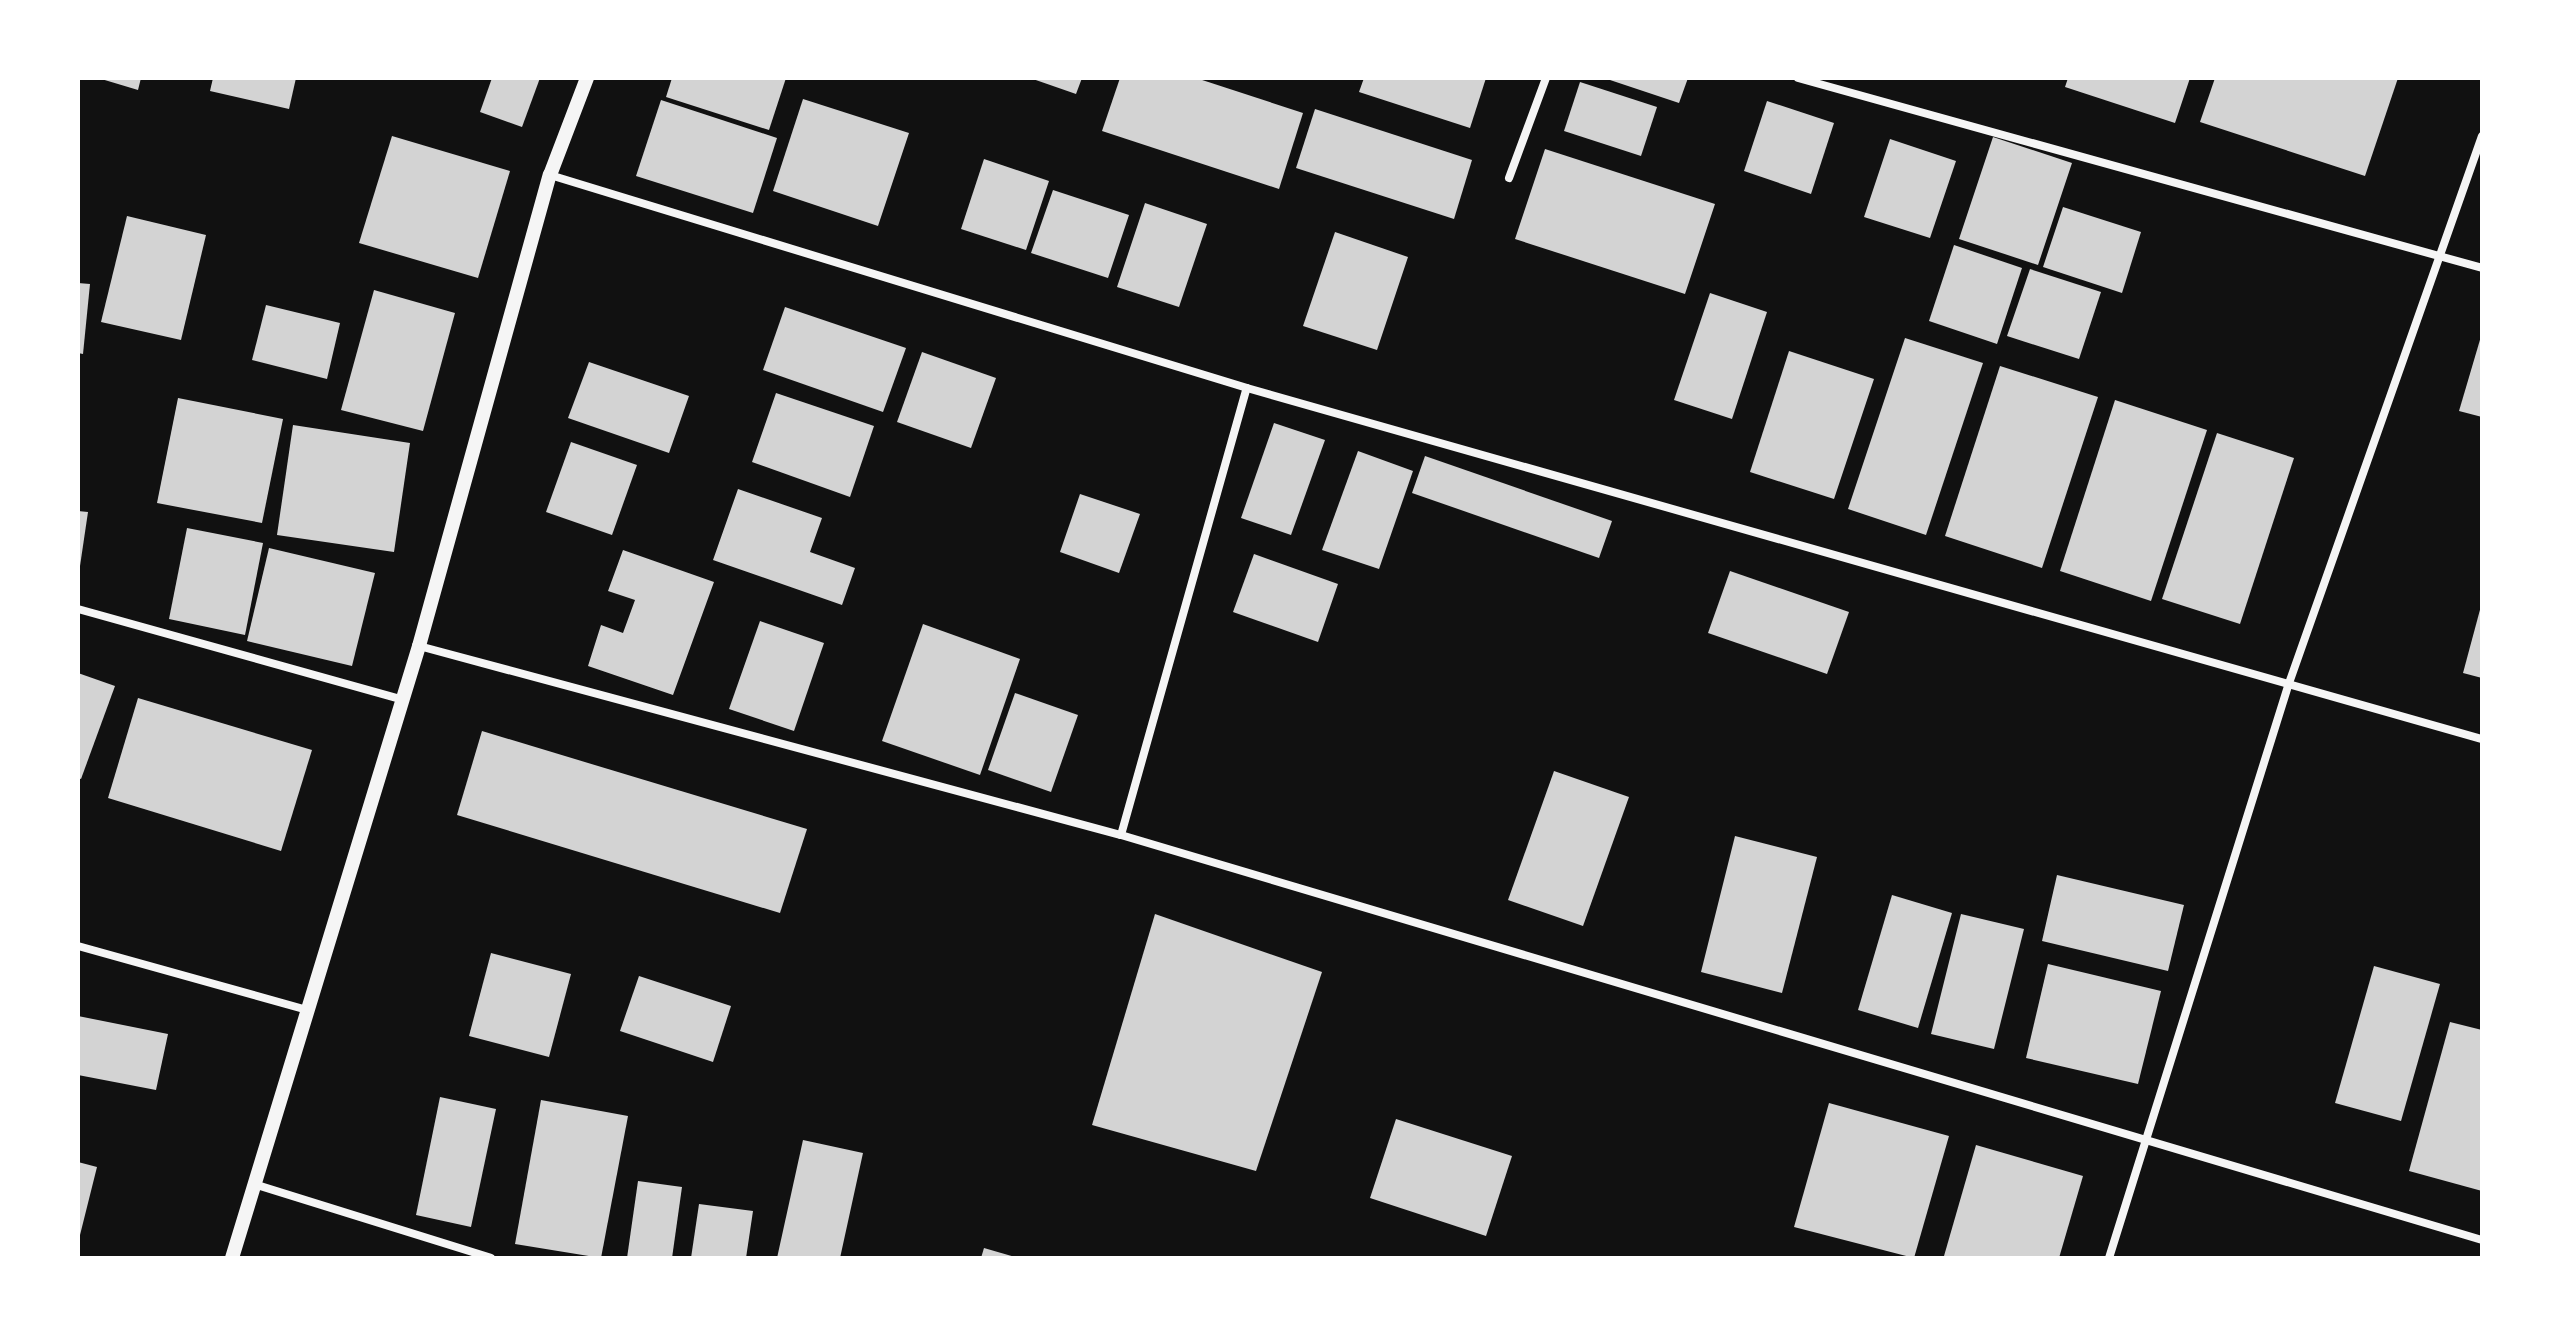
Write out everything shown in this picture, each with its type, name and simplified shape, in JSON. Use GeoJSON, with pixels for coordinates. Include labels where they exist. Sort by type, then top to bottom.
{"type":"FeatureCollection","features":[{"type":"Feature","properties":{"kind":"street"},"geometry":{"type":"LineString","coordinates":[[232,1258],[419,646],[550,175],[587,78]]}},
{"type":"Feature","properties":{"kind":"street"},"geometry":{"type":"LineString","coordinates":[[1509,178],[1546,78]]}},
{"type":"Feature","properties":{"kind":"street"},"geometry":{"type":"LineString","coordinates":[[1798,78],[2482,268]]}},
{"type":"Feature","properties":{"kind":"street"},"geometry":{"type":"LineString","coordinates":[[2109,1258],[2288,686],[2443,257],[2482,136]]}},
{"type":"Feature","properties":{"kind":"street"},"geometry":{"type":"LineString","coordinates":[[550,175],[1247,388],[2482,739]]}},
{"type":"Feature","properties":{"kind":"street"},"geometry":{"type":"LineString","coordinates":[[1121,835],[1247,388]]}},
{"type":"Feature","properties":{"kind":"street"},"geometry":{"type":"LineString","coordinates":[[78,609],[401,699]]}},
{"type":"Feature","properties":{"kind":"street"},"geometry":{"type":"LineString","coordinates":[[419,646],[1121,835],[2482,1240]]}},
{"type":"Feature","properties":{"kind":"street"},"geometry":{"type":"LineString","coordinates":[[78,946],[307,1010]]}},
{"type":"Feature","properties":{"kind":"street"},"geometry":{"type":"LineString","coordinates":[[254,1184],[491,1258]]}},
{"type":"Feature","properties":{"kind":"building"},"geometry":{"type":"Polygon","coordinates":[[[98,78],[141,78],[138,90],[98,78]]]}},
{"type":"Feature","properties":{"kind":"building"},"geometry":{"type":"Polygon","coordinates":[[[213,78],[296,78],[289,109],[210,91],[213,78]]]}},
{"type":"Feature","properties":{"kind":"building"},"geometry":{"type":"Polygon","coordinates":[[[492,78],[540,78],[522,127],[480,112],[492,78]]]}},
{"type":"Feature","properties":{"kind":"building"},"geometry":{"type":"Polygon","coordinates":[[[672,78],[786,78],[769,130],[666,97],[672,78]]]}},
{"type":"Feature","properties":{"kind":"building"},"geometry":{"type":"Polygon","coordinates":[[[1030,78],[1082,78],[1076,94],[1030,78]]]}},
{"type":"Feature","properties":{"kind":"building"},"geometry":{"type":"Polygon","coordinates":[[[1120,78],[1196,78],[1303,113],[1279,189],[1102,131],[1120,78]]]}},
{"type":"Feature","properties":{"kind":"building"},"geometry":{"type":"Polygon","coordinates":[[[1364,78],[1486,78],[1470,128],[1359,92],[1364,78]]]}},
{"type":"Feature","properties":{"kind":"building"},"geometry":{"type":"Polygon","coordinates":[[[1604,78],[1688,78],[1679,103],[1604,78]]]}},
{"type":"Feature","properties":{"kind":"building"},"geometry":{"type":"Polygon","coordinates":[[[2068,78],[2190,78],[2175,123],[2065,87],[2068,78]]]}},
{"type":"Feature","properties":{"kind":"building"},"geometry":{"type":"Polygon","coordinates":[[[2215,78],[2398,78],[2365,176],[2200,122],[2215,78]]]}},
{"type":"Feature","properties":{"kind":"building"},"geometry":{"type":"Polygon","coordinates":[[[1580,82],[1657,107],[1641,156],[1564,131],[1580,82]]]}},
{"type":"Feature","properties":{"kind":"building"},"geometry":{"type":"Polygon","coordinates":[[[803,99],[909,133],[878,226],[773,191],[803,99]]]}},
{"type":"Feature","properties":{"kind":"building"},"geometry":{"type":"Polygon","coordinates":[[[661,100],[777,138],[753,213],[636,176],[661,100]]]}},
{"type":"Feature","properties":{"kind":"building"},"geometry":{"type":"Polygon","coordinates":[[[1767,101],[1834,123],[1811,194],[1744,171],[1767,101]]]}},
{"type":"Feature","properties":{"kind":"building"},"geometry":{"type":"Polygon","coordinates":[[[1315,109],[1472,160],[1454,219],[1296,168],[1315,109]]]}},
{"type":"Feature","properties":{"kind":"building"},"geometry":{"type":"Polygon","coordinates":[[[392,136],[510,171],[478,278],[359,243],[392,136]]]}},
{"type":"Feature","properties":{"kind":"building"},"geometry":{"type":"Polygon","coordinates":[[[1993,137],[2072,163],[2038,265],[1959,239],[1993,137]]]}},
{"type":"Feature","properties":{"kind":"building"},"geometry":{"type":"Polygon","coordinates":[[[1890,139],[1956,161],[1930,238],[1864,217],[1890,139]]]}},
{"type":"Feature","properties":{"kind":"building"},"geometry":{"type":"Polygon","coordinates":[[[1545,149],[1715,204],[1685,294],[1515,239],[1545,149]]]}},
{"type":"Feature","properties":{"kind":"building"},"geometry":{"type":"Polygon","coordinates":[[[984,159],[1049,181],[1026,250],[961,229],[984,159]]]}},
{"type":"Feature","properties":{"kind":"building"},"geometry":{"type":"Polygon","coordinates":[[[1053,190],[1129,215],[1108,278],[1031,253],[1053,190]]]}},
{"type":"Feature","properties":{"kind":"building"},"geometry":{"type":"Polygon","coordinates":[[[1145,203],[1207,224],[1179,307],[1117,287],[1145,203]]]}},
{"type":"Feature","properties":{"kind":"building"},"geometry":{"type":"Polygon","coordinates":[[[2063,207],[2141,232],[2122,293],[2043,267],[2063,207]]]}},
{"type":"Feature","properties":{"kind":"building"},"geometry":{"type":"Polygon","coordinates":[[[127,216],[206,235],[181,340],[101,322],[127,216]]]}},
{"type":"Feature","properties":{"kind":"building"},"geometry":{"type":"Polygon","coordinates":[[[1335,232],[1408,257],[1377,350],[1303,326],[1335,232]]]}},
{"type":"Feature","properties":{"kind":"building"},"geometry":{"type":"Polygon","coordinates":[[[1954,245],[2022,268],[1997,344],[1929,321],[1954,245]]]}},
{"type":"Feature","properties":{"kind":"building"},"geometry":{"type":"Polygon","coordinates":[[[2030,269],[2101,292],[2079,359],[2007,336],[2030,269]]]}},
{"type":"Feature","properties":{"kind":"building"},"geometry":{"type":"Polygon","coordinates":[[[78,283],[90,284],[83,354],[78,353],[78,283]]]}},
{"type":"Feature","properties":{"kind":"building"},"geometry":{"type":"Polygon","coordinates":[[[374,290],[455,313],[423,431],[341,410],[374,290]]]}},
{"type":"Feature","properties":{"kind":"building"},"geometry":{"type":"Polygon","coordinates":[[[1710,293],[1767,312],[1732,419],[1674,400],[1710,293]]]}},
{"type":"Feature","properties":{"kind":"building"},"geometry":{"type":"Polygon","coordinates":[[[266,305],[340,323],[327,379],[252,360],[266,305]]]}},
{"type":"Feature","properties":{"kind":"building"},"geometry":{"type":"Polygon","coordinates":[[[785,307],[906,348],[883,412],[763,370],[785,307]]]}},
{"type":"Feature","properties":{"kind":"building"},"geometry":{"type":"Polygon","coordinates":[[[2482,333],[2482,417],[2459,411],[2482,333]]]}},
{"type":"Feature","properties":{"kind":"building"},"geometry":{"type":"Polygon","coordinates":[[[1905,338],[1983,363],[1926,535],[1848,509],[1905,338]]]}},
{"type":"Feature","properties":{"kind":"building"},"geometry":{"type":"Polygon","coordinates":[[[1789,351],[1874,379],[1834,499],[1750,472],[1789,351]]]}},
{"type":"Feature","properties":{"kind":"building"},"geometry":{"type":"Polygon","coordinates":[[[922,352],[996,378],[971,448],[897,422],[922,352]]]}},
{"type":"Feature","properties":{"kind":"building"},"geometry":{"type":"Polygon","coordinates":[[[589,362],[689,396],[669,453],[568,418],[589,362]]]}},
{"type":"Feature","properties":{"kind":"building"},"geometry":{"type":"Polygon","coordinates":[[[2000,366],[2098,397],[2042,568],[1945,536],[2000,366]]]}},
{"type":"Feature","properties":{"kind":"building"},"geometry":{"type":"Polygon","coordinates":[[[776,393],[874,426],[850,497],[752,462],[776,393]]]}},
{"type":"Feature","properties":{"kind":"building"},"geometry":{"type":"Polygon","coordinates":[[[178,398],[283,419],[262,523],[157,503],[178,398]]]}},
{"type":"Feature","properties":{"kind":"building"},"geometry":{"type":"Polygon","coordinates":[[[2115,400],[2207,430],[2151,601],[2060,571],[2115,400]]]}},
{"type":"Feature","properties":{"kind":"building"},"geometry":{"type":"Polygon","coordinates":[[[1274,423],[1325,440],[1291,535],[1241,518],[1274,423]]]}},
{"type":"Feature","properties":{"kind":"building"},"geometry":{"type":"Polygon","coordinates":[[[293,425],[410,443],[394,552],[277,535],[293,425]]]}},
{"type":"Feature","properties":{"kind":"building"},"geometry":{"type":"Polygon","coordinates":[[[2217,433],[2294,458],[2240,624],[2162,599],[2217,433]]]}},
{"type":"Feature","properties":{"kind":"building"},"geometry":{"type":"Polygon","coordinates":[[[571,442],[637,465],[612,535],[546,512],[571,442]]]}},
{"type":"Feature","properties":{"kind":"building"},"geometry":{"type":"Polygon","coordinates":[[[1358,451],[1413,471],[1379,569],[1322,550],[1358,451]]]}},
{"type":"Feature","properties":{"kind":"building"},"geometry":{"type":"Polygon","coordinates":[[[1425,456],[1612,521],[1599,558],[1412,493],[1425,456]]]}},
{"type":"Feature","properties":{"kind":"building"},"geometry":{"type":"Polygon","coordinates":[[[738,489],[822,518],[810,552],[855,568],[842,605],[713,560],[738,489]]]}},
{"type":"Feature","properties":{"kind":"building"},"geometry":{"type":"Polygon","coordinates":[[[1080,494],[1140,514],[1119,573],[1060,552],[1080,494]]]}},
{"type":"Feature","properties":{"kind":"building"},"geometry":{"type":"Polygon","coordinates":[[[78,511],[88,512],[80,566],[78,566],[78,511]]]}},
{"type":"Feature","properties":{"kind":"building"},"geometry":{"type":"Polygon","coordinates":[[[187,528],[263,543],[245,635],[169,619],[187,528]]]}},
{"type":"Feature","properties":{"kind":"building"},"geometry":{"type":"Polygon","coordinates":[[[269,548],[375,573],[352,666],[247,641],[269,548]]]}},
{"type":"Feature","properties":{"kind":"building"},"geometry":{"type":"Polygon","coordinates":[[[623,550],[714,582],[673,695],[588,666],[601,625],[623,633],[635,600],[608,591],[623,550]]]}},
{"type":"Feature","properties":{"kind":"building"},"geometry":{"type":"Polygon","coordinates":[[[1254,554],[1338,584],[1318,642],[1233,612],[1254,554]]]}},
{"type":"Feature","properties":{"kind":"building"},"geometry":{"type":"Polygon","coordinates":[[[1730,571],[1849,612],[1827,674],[1708,633],[1730,571]]]}},
{"type":"Feature","properties":{"kind":"building"},"geometry":{"type":"Polygon","coordinates":[[[2482,606],[2482,678],[2463,673],[2482,606]]]}},
{"type":"Feature","properties":{"kind":"building"},"geometry":{"type":"Polygon","coordinates":[[[760,621],[824,643],[794,731],[729,709],[760,621]]]}},
{"type":"Feature","properties":{"kind":"building"},"geometry":{"type":"Polygon","coordinates":[[[923,624],[1020,659],[980,775],[882,741],[923,624]]]}},
{"type":"Feature","properties":{"kind":"building"},"geometry":{"type":"Polygon","coordinates":[[[78,673],[115,686],[81,779],[78,778],[78,673]]]}},
{"type":"Feature","properties":{"kind":"building"},"geometry":{"type":"Polygon","coordinates":[[[1015,693],[1078,715],[1051,792],[988,770],[1015,693]]]}},
{"type":"Feature","properties":{"kind":"building"},"geometry":{"type":"Polygon","coordinates":[[[138,698],[312,750],[281,851],[108,798],[138,698]]]}},
{"type":"Feature","properties":{"kind":"building"},"geometry":{"type":"Polygon","coordinates":[[[482,731],[807,829],[780,913],[457,815],[482,731]]]}},
{"type":"Feature","properties":{"kind":"building"},"geometry":{"type":"Polygon","coordinates":[[[1554,771],[1629,797],[1583,926],[1508,900],[1554,771]]]}},
{"type":"Feature","properties":{"kind":"building"},"geometry":{"type":"Polygon","coordinates":[[[1735,836],[1817,857],[1782,993],[1701,972],[1735,836]]]}},
{"type":"Feature","properties":{"kind":"building"},"geometry":{"type":"Polygon","coordinates":[[[2057,875],[2184,905],[2168,971],[2042,941],[2057,875]]]}},
{"type":"Feature","properties":{"kind":"building"},"geometry":{"type":"Polygon","coordinates":[[[1892,895],[1952,913],[1918,1028],[1858,1010],[1892,895]]]}},
{"type":"Feature","properties":{"kind":"building"},"geometry":{"type":"Polygon","coordinates":[[[1155,914],[1322,972],[1256,1171],[1092,1125],[1155,914]]]}},
{"type":"Feature","properties":{"kind":"building"},"geometry":{"type":"Polygon","coordinates":[[[1961,914],[2024,929],[1994,1049],[1931,1034],[1961,914]]]}},
{"type":"Feature","properties":{"kind":"building"},"geometry":{"type":"Polygon","coordinates":[[[491,953],[571,974],[549,1057],[469,1036],[491,953]]]}},
{"type":"Feature","properties":{"kind":"building"},"geometry":{"type":"Polygon","coordinates":[[[2048,964],[2161,991],[2138,1084],[2026,1058],[2048,964]]]}},
{"type":"Feature","properties":{"kind":"building"},"geometry":{"type":"Polygon","coordinates":[[[2374,966],[2440,984],[2401,1121],[2335,1103],[2374,966]]]}},
{"type":"Feature","properties":{"kind":"building"},"geometry":{"type":"Polygon","coordinates":[[[639,976],[731,1006],[713,1062],[620,1031],[639,976]]]}},
{"type":"Feature","properties":{"kind":"building"},"geometry":{"type":"Polygon","coordinates":[[[78,1016],[168,1034],[156,1090],[78,1075],[78,1016]]]}},
{"type":"Feature","properties":{"kind":"building"},"geometry":{"type":"Polygon","coordinates":[[[2450,1022],[2482,1030],[2482,1191],[2409,1171],[2450,1022]]]}},
{"type":"Feature","properties":{"kind":"building"},"geometry":{"type":"Polygon","coordinates":[[[440,1097],[496,1109],[471,1227],[416,1215],[440,1097]]]}},
{"type":"Feature","properties":{"kind":"building"},"geometry":{"type":"Polygon","coordinates":[[[541,1100],[628,1116],[601,1258],[515,1244],[541,1100]]]}},
{"type":"Feature","properties":{"kind":"building"},"geometry":{"type":"Polygon","coordinates":[[[1829,1103],[1949,1136],[1914,1258],[1794,1227],[1829,1103]]]}},
{"type":"Feature","properties":{"kind":"building"},"geometry":{"type":"Polygon","coordinates":[[[1396,1119],[1512,1156],[1486,1236],[1370,1198],[1396,1119]]]}},
{"type":"Feature","properties":{"kind":"building"},"geometry":{"type":"Polygon","coordinates":[[[803,1140],[863,1153],[840,1258],[777,1258],[803,1140]]]}},
{"type":"Feature","properties":{"kind":"building"},"geometry":{"type":"Polygon","coordinates":[[[1976,1145],[2083,1176],[2059,1258],[1944,1256],[1976,1145]]]}},
{"type":"Feature","properties":{"kind":"building"},"geometry":{"type":"Polygon","coordinates":[[[78,1162],[97,1167],[79,1239],[78,1238],[78,1162]]]}},
{"type":"Feature","properties":{"kind":"building"},"geometry":{"type":"Polygon","coordinates":[[[638,1181],[682,1187],[672,1258],[627,1258],[638,1181]]]}},
{"type":"Feature","properties":{"kind":"building"},"geometry":{"type":"Polygon","coordinates":[[[699,1204],[753,1211],[746,1258],[691,1258],[699,1204]]]}},
{"type":"Feature","properties":{"kind":"building"},"geometry":{"type":"Polygon","coordinates":[[[984,1248],[1015,1257],[1015,1258],[981,1258],[984,1248]]]}}]}
